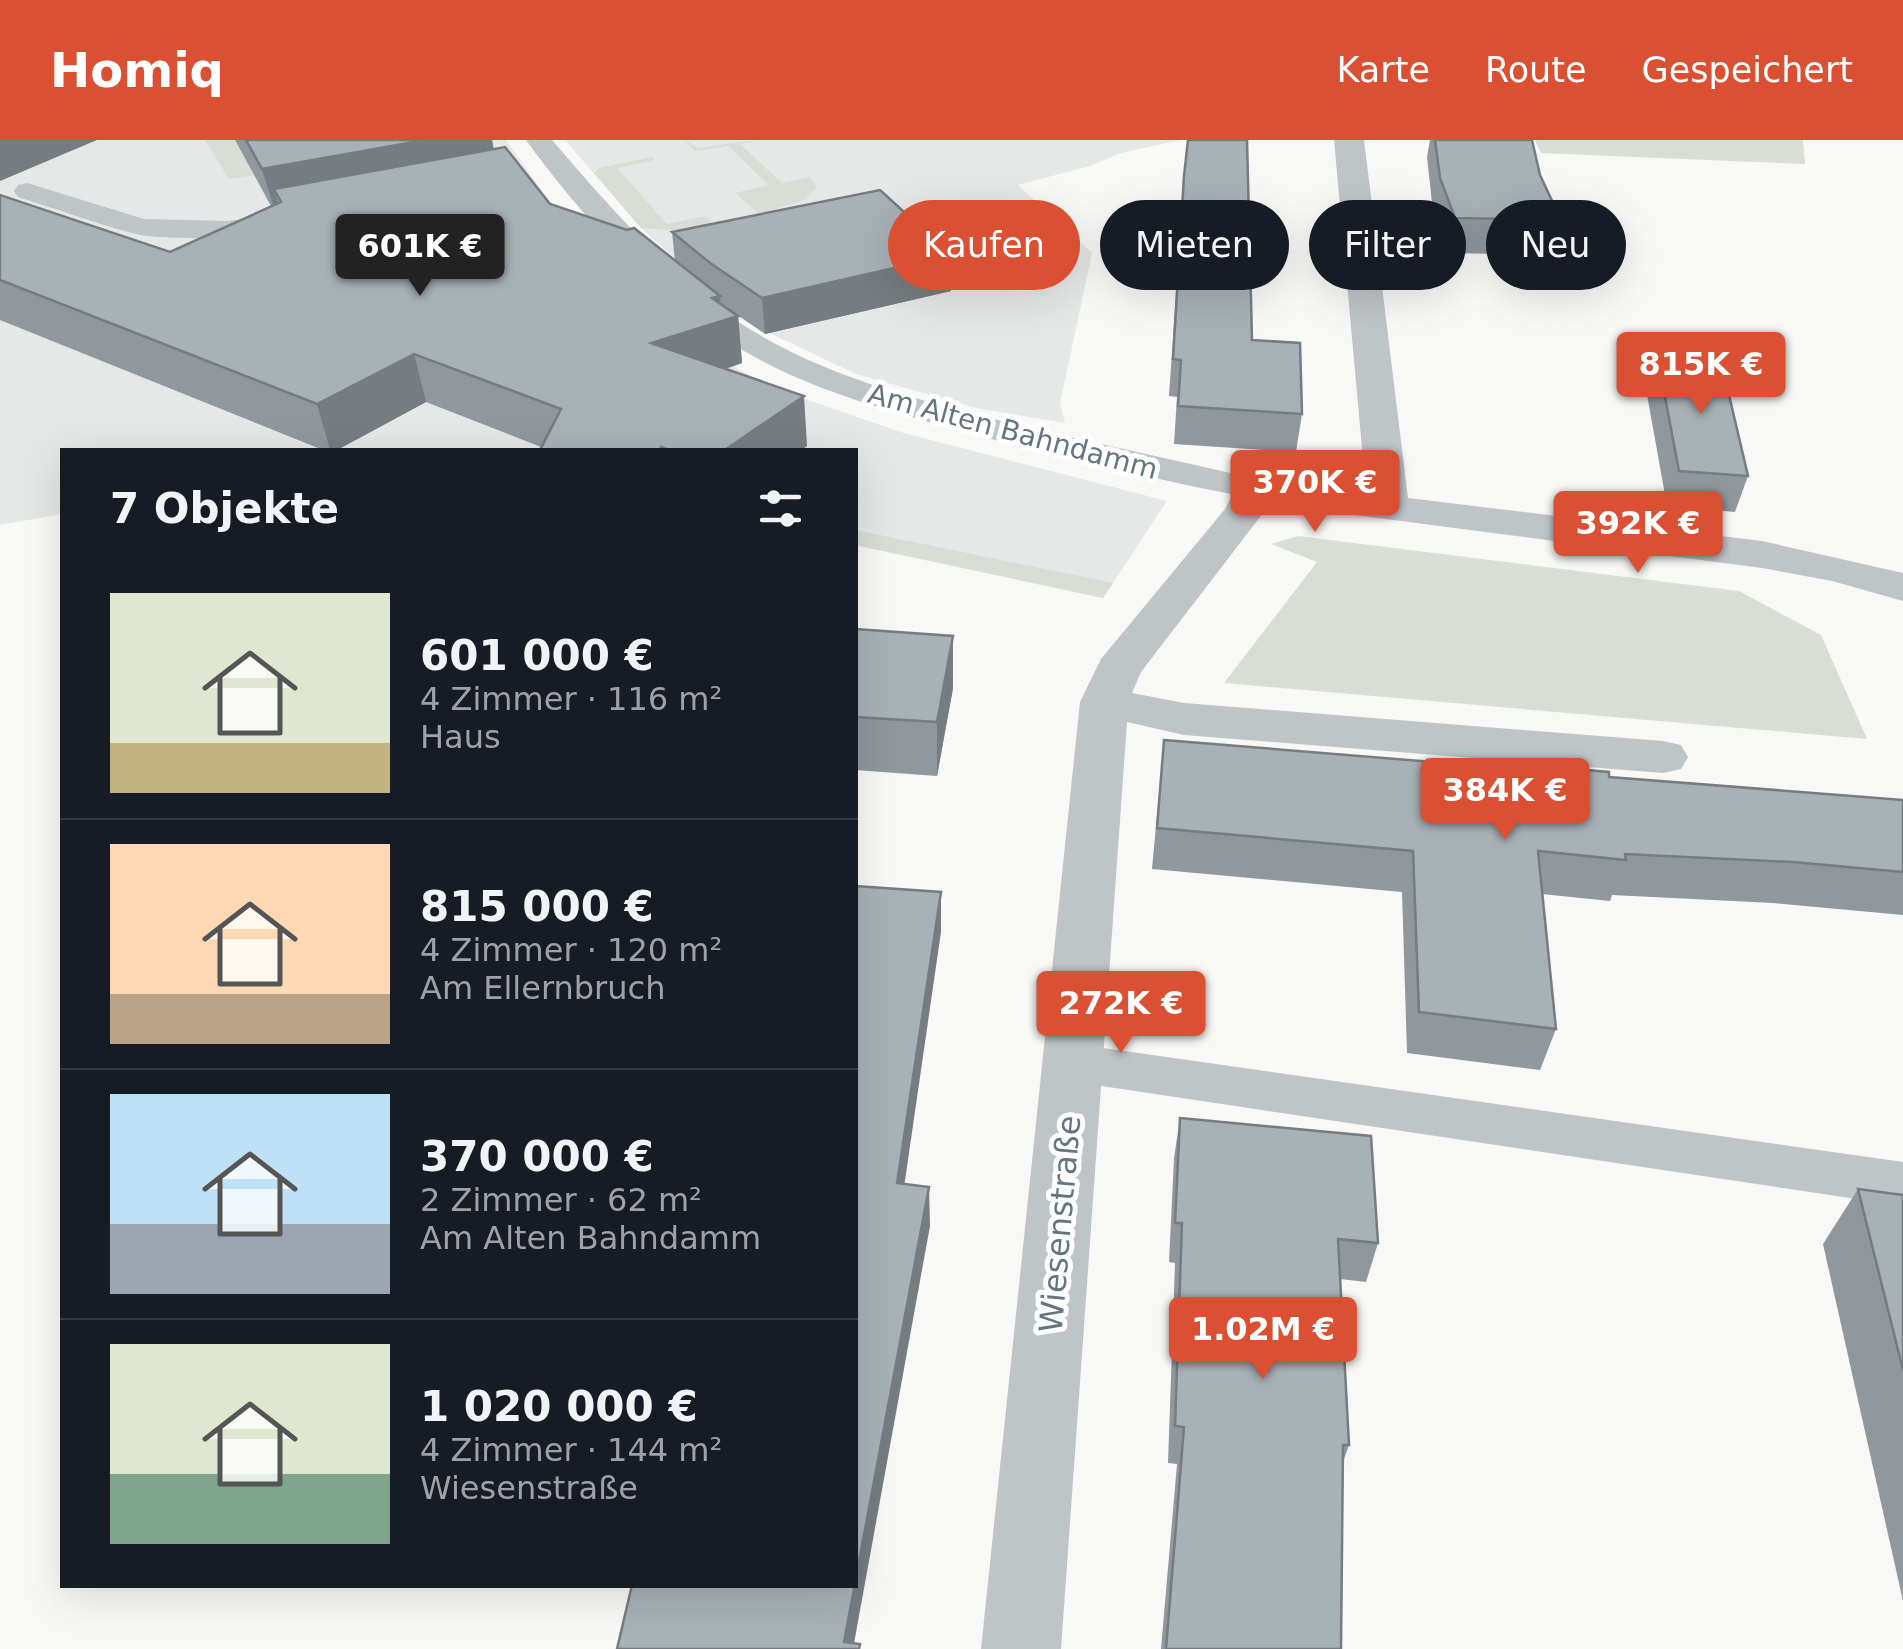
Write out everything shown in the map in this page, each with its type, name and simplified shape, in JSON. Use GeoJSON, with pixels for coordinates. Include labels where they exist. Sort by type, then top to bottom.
{"type":"FeatureCollection","features":[{"type":"Feature","properties":{"kind":"street"},"geometry":{"type":"LineString","coordinates":[[1349,140],[1387,488],[1386,509]]}},
{"type":"Feature","properties":{"kind":"street","name":"Am Alten Bahndamm"},"geometry":{"type":"LineString","coordinates":[[1255,489],[1386,509],[1783,556],[1903,587]]}},
{"type":"Feature","properties":{"kind":"street","name":"Wiesenstraße"},"geometry":{"type":"LineString","coordinates":[[1021,1649],[1104,702],[1118,669],[1245,512],[1255,489]]}},
{"type":"Feature","properties":{"kind":"street"},"geometry":{"type":"LineString","coordinates":[[1104,702],[1184,719],[1662,758]]}},
{"type":"Feature","properties":{"kind":"lane","name":"Am Alten Bahndamm"},"geometry":{"type":"LineString","coordinates":[[539,140],[646,259],[687,296],[775,356],[841,385],[1011,435],[1255,489]]}},
{"type":"Feature","properties":{"kind":"lane"},"geometry":{"type":"LineString","coordinates":[[527,177],[564,170]]}},
{"type":"Feature","properties":{"kind":"lane"},"geometry":{"type":"LineString","coordinates":[[27,190],[142,227],[244,228],[316,216]]}},
{"type":"Feature","properties":{"kind":"lane"},"geometry":{"type":"LineString","coordinates":[[1075,1063],[1903,1184]]}},
{"type":"Feature","properties":{"kind":"shaded area"},"geometry":{"type":"Polygon","coordinates":[[[0,140],[506,140],[562,219],[733,366],[767,386],[904,433],[1167,501],[1103,598],[858,546],[858,448],[60,448],[60,514],[0,525],[0,140]]]}},
{"type":"Feature","properties":{"kind":"shaded area"},"geometry":{"type":"Polygon","coordinates":[[[205,140],[235,140],[254,175],[229,179],[205,140]]]}},
{"type":"Feature","properties":{"kind":"shaded area"},"geometry":{"type":"Polygon","coordinates":[[[565,140],[1181,140],[1121,153],[1090,166],[1018,185],[1034,200],[888,200],[888,290],[1080,290],[1080,242],[1092,253],[1060,404],[1065,423],[976,408],[856,374],[748,323],[641,228],[565,140]]]}},
{"type":"Feature","properties":{"kind":"shaded area"},"geometry":{"type":"Polygon","coordinates":[[[684,140],[698,148],[758,140],[740,144],[782,183],[810,177],[817,187],[804,200],[759,214],[735,193],[769,185],[728,146],[695,151],[684,140]]]}},
{"type":"Feature","properties":{"kind":"shaded area"},"geometry":{"type":"Polygon","coordinates":[[[1535,140],[1803,140],[1805,164],[1541,153],[1535,140]]]}},
{"type":"Feature","properties":{"kind":"shaded area"},"geometry":{"type":"Polygon","coordinates":[[[652,157],[654,160],[617,168],[667,224],[706,216],[714,224],[673,230],[641,228],[594,173],[599,168],[652,157]]]}},
{"type":"Feature","properties":{"kind":"shaded area"},"geometry":{"type":"Polygon","coordinates":[[[858,531],[1113,583],[1103,598],[858,546],[858,531]]]}},
{"type":"Feature","properties":{"kind":"shaded area"},"geometry":{"type":"Polygon","coordinates":[[[1298,536],[1739,591],[1821,635],[1867,739],[1224,683],[1317,562],[1271,544],[1298,536]]]}},
{"type":"Feature","properties":{"kind":"building"},"geometry":{"type":"Polygon","coordinates":[[[246,140],[425,140],[262,169],[246,140]]]}},
{"type":"Feature","properties":{"kind":"building"},"geometry":{"type":"Polygon","coordinates":[[[1188,140],[1247,140],[1248,200],[1183,200],[1188,140]]]}},
{"type":"Feature","properties":{"kind":"building"},"geometry":{"type":"Polygon","coordinates":[[[1435,140],[1532,140],[1540,175],[1552,200],[1486,200],[1486,219],[1466,218],[1466,200],[1448,200],[1440,178],[1435,140]]]}},
{"type":"Feature","properties":{"kind":"building"},"geometry":{"type":"Polygon","coordinates":[[[505,147],[550,204],[627,230],[634,228],[720,296],[712,298],[738,316],[651,343],[804,396],[728,448],[541,448],[561,409],[414,354],[317,404],[0,280],[0,195],[170,252],[281,202],[274,189],[505,147]]]}},
{"type":"Feature","properties":{"kind":"building"},"geometry":{"type":"Polygon","coordinates":[[[880,190],[891,200],[888,269],[762,298],[672,232],[880,190]]]}},
{"type":"Feature","properties":{"kind":"building"},"geometry":{"type":"Polygon","coordinates":[[[1177,290],[1251,290],[1252,340],[1300,343],[1302,414],[1178,406],[1181,360],[1173,359],[1177,290]]]}},
{"type":"Feature","properties":{"kind":"building"},"geometry":{"type":"Polygon","coordinates":[[[1657,355],[1721,361],[1748,476],[1679,471],[1657,355]]]}},
{"type":"Feature","properties":{"kind":"building"},"geometry":{"type":"Polygon","coordinates":[[[858,629],[953,636],[937,722],[858,717],[858,629]]]}},
{"type":"Feature","properties":{"kind":"building"},"geometry":{"type":"Polygon","coordinates":[[[1164,740],[1470,765],[1470,760],[1609,772],[1609,777],[1903,800],[1903,872],[1625,854],[1626,860],[1538,851],[1556,1029],[1419,1012],[1413,851],[1157,828],[1164,740]]]}},
{"type":"Feature","properties":{"kind":"building"},"geometry":{"type":"Polygon","coordinates":[[[858,886],[941,892],[897,1183],[929,1187],[858,1567],[858,886]]]}},
{"type":"Feature","properties":{"kind":"building"},"geometry":{"type":"Polygon","coordinates":[[[1180,1118],[1371,1136],[1378,1243],[1338,1239],[1349,1445],[1343,1445],[1341,1649],[1166,1649],[1184,1427],[1175,1426],[1182,1223],[1175,1223],[1180,1118]]]}},
{"type":"Feature","properties":{"kind":"building"},"geometry":{"type":"Polygon","coordinates":[[[1858,1189],[1903,1195],[1903,1370],[1858,1189]]]}},
{"type":"Feature","properties":{"kind":"building"},"geometry":{"type":"Polygon","coordinates":[[[631,1588],[854,1588],[844,1642],[860,1644],[859,1649],[617,1649],[631,1588]]]}}]}
